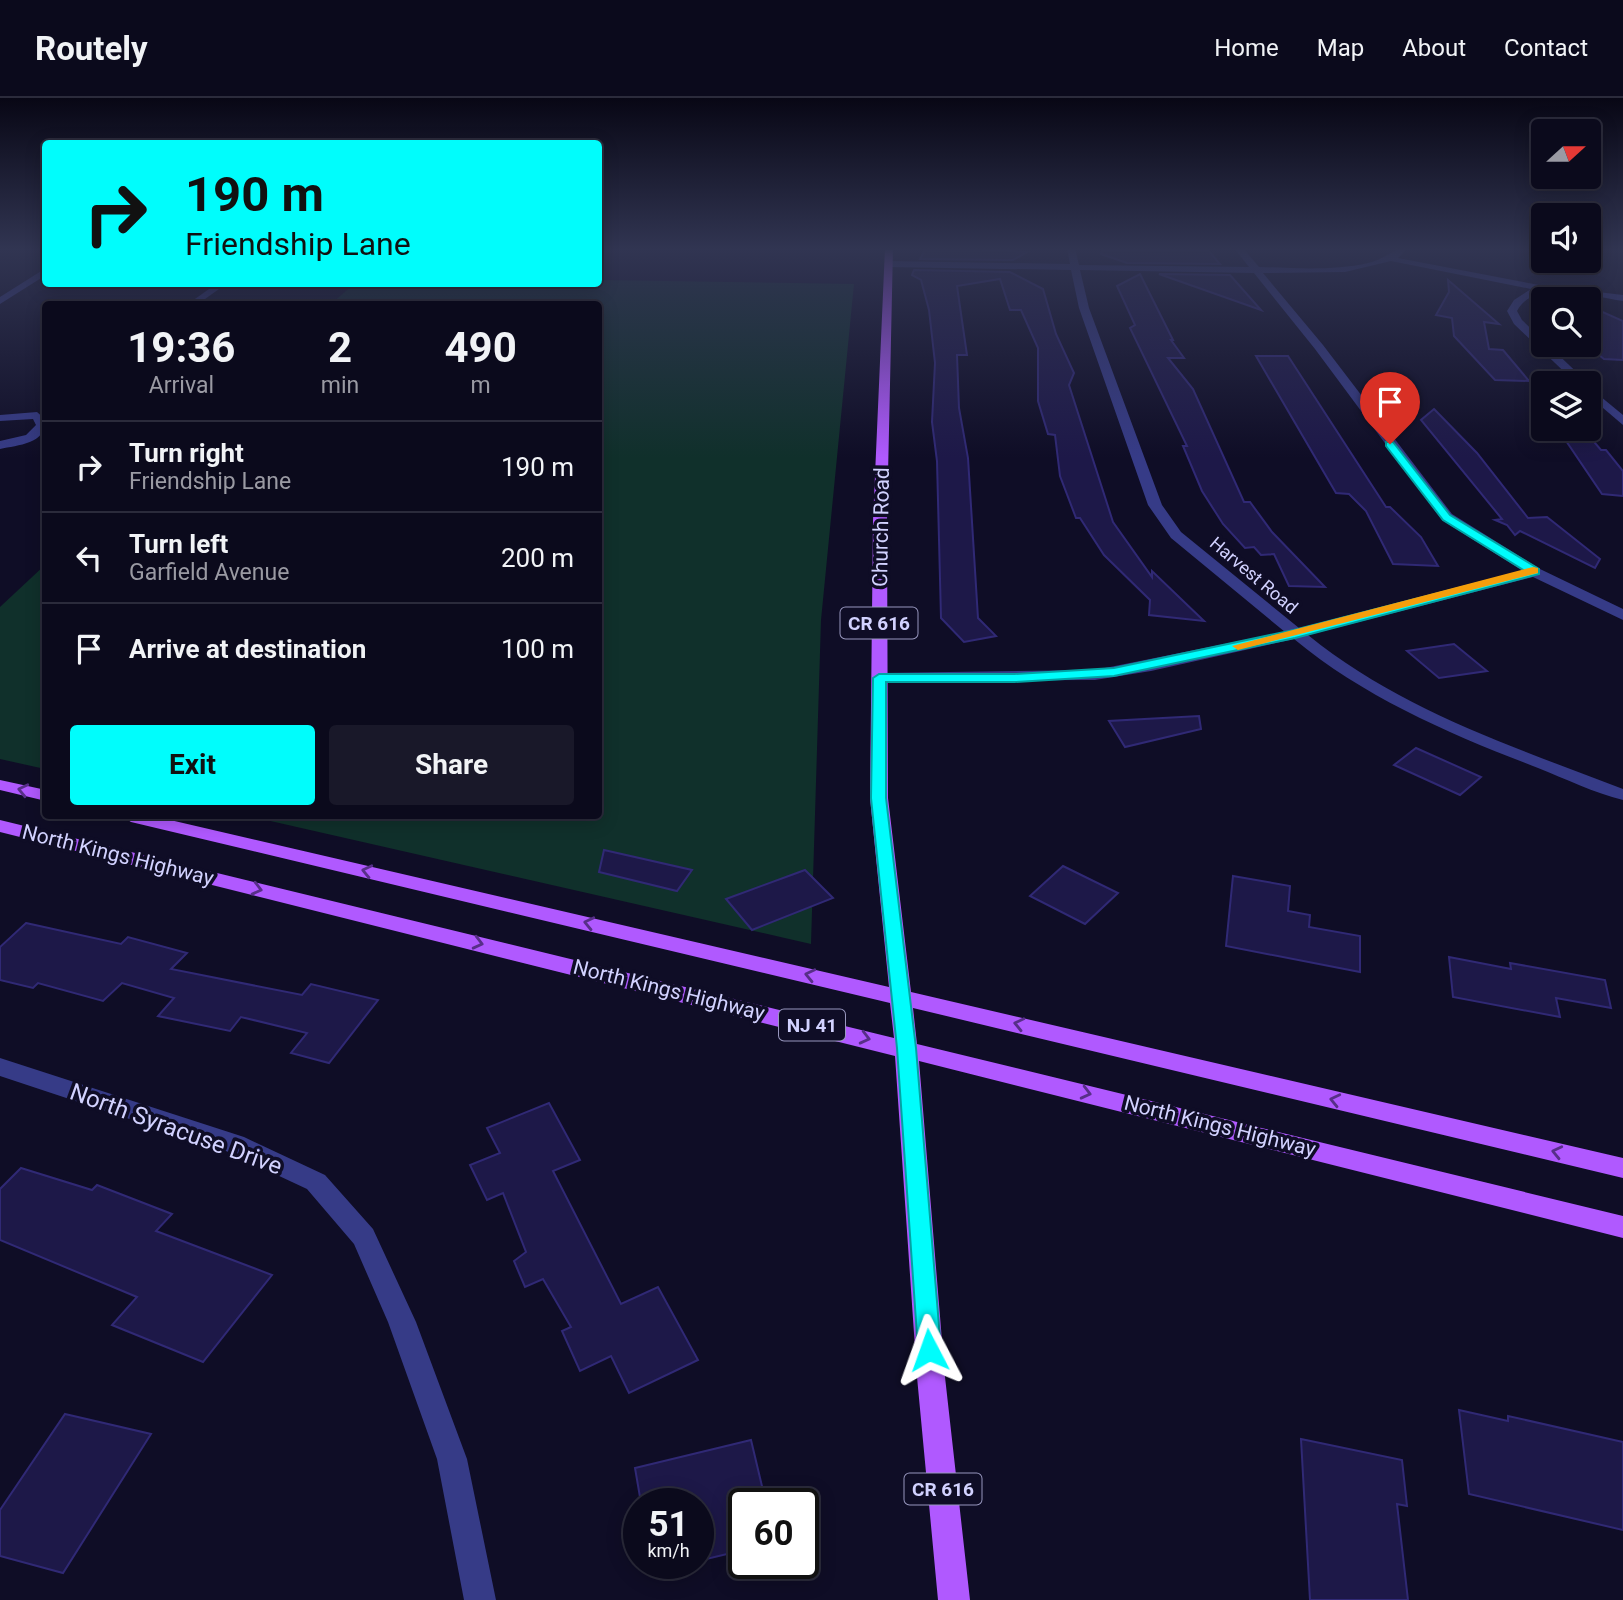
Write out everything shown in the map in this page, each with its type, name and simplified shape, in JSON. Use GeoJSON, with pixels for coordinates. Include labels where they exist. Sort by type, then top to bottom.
{"type":"FeatureCollection","features":[{"type":"Feature","properties":{"kind":"main road","name":"Church Road"},"geometry":{"type":"LineString","coordinates":[[887,318],[880,521],[878,798],[906,1048],[932,1377],[954,1600]]}},
{"type":"Feature","properties":{"kind":"main road","name":"North Kings Highway"},"geometry":{"type":"LineString","coordinates":[[0,785],[42,795]]}},
{"type":"Feature","properties":{"kind":"main road","name":"North Kings Highway"},"geometry":{"type":"LineString","coordinates":[[144,819],[1623,1168]]}},
{"type":"Feature","properties":{"kind":"main road","name":"North Kings Highway"},"geometry":{"type":"LineString","coordinates":[[0,826],[1623,1227]]}},
{"type":"Feature","properties":{"kind":"street","name":"Harvest Road"},"geometry":{"type":"LineString","coordinates":[[1088,318],[1155,505],[1176,535],[1295,634],[1387,694],[1454,730],[1623,795]]}},
{"type":"Feature","properties":{"kind":"street"},"geometry":{"type":"LineString","coordinates":[[1296,318],[1447,517],[1535,572],[1623,615]]}},
{"type":"Feature","properties":{"kind":"street"},"geometry":{"type":"LineString","coordinates":[[1516,318],[1531,334]]}},
{"type":"Feature","properties":{"kind":"street"},"geometry":{"type":"LineString","coordinates":[[1555,357],[1569,371]]}},
{"type":"Feature","properties":{"kind":"street"},"geometry":{"type":"LineString","coordinates":[[1601,401],[1623,421]]}},
{"type":"Feature","properties":{"kind":"street"},"geometry":{"type":"LineString","coordinates":[[0,418],[37,415],[42,425],[38,434],[33,437],[0,445]]}},
{"type":"Feature","properties":{"kind":"street"},"geometry":{"type":"LineString","coordinates":[[879,678],[1095,675],[1295,634],[1535,572]]}},
{"type":"Feature","properties":{"kind":"street","name":"North Syracuse Drive"},"geometry":{"type":"LineString","coordinates":[[0,1066],[234,1144],[316,1182],[364,1237],[402,1322],[452,1459],[480,1600]]}},
{"type":"Feature","properties":{"kind":"green space"},"geometry":{"type":"Polygon","coordinates":[[[602,318],[851,318],[821,620],[811,944],[261,819],[602,819],[602,318]]]}},
{"type":"Feature","properties":{"kind":"green space"},"geometry":{"type":"Polygon","coordinates":[[[42,568],[42,768],[0,759],[0,607],[42,568]]]}},
{"type":"Feature","properties":{"kind":"building"},"geometry":{"type":"Polygon","coordinates":[[[930,318],[962,318],[967,355],[957,355],[959,408],[968,458],[978,618],[996,636],[964,642],[941,618],[937,461],[932,422],[935,363],[930,318]]]}},
{"type":"Feature","properties":{"kind":"building"},"geometry":{"type":"Polygon","coordinates":[[[1025,318],[1051,318],[1074,373],[1069,385],[1113,522],[1152,577],[1152,571],[1204,621],[1149,615],[1150,600],[1104,555],[1080,518],[1076,518],[1060,476],[1055,435],[1048,434],[1038,401],[1038,348],[1025,318]]]}},
{"type":"Feature","properties":{"kind":"building"},"geometry":{"type":"Polygon","coordinates":[[[1132,318],[1162,318],[1171,340],[1184,358],[1168,358],[1193,389],[1244,502],[1250,502],[1272,532],[1325,587],[1289,586],[1274,554],[1261,555],[1254,547],[1245,548],[1223,524],[1202,491],[1183,446],[1187,446],[1130,328],[1135,325],[1132,318]]]}},
{"type":"Feature","properties":{"kind":"building"},"geometry":{"type":"Polygon","coordinates":[[[1452,318],[1492,318],[1499,324],[1484,322],[1489,349],[1503,350],[1529,381],[1495,380],[1454,336],[1452,318]]]}},
{"type":"Feature","properties":{"kind":"building"},"geometry":{"type":"Polygon","coordinates":[[[1601,318],[1616,318],[1623,321],[1623,360],[1601,357],[1601,318]]]}},
{"type":"Feature","properties":{"kind":"building"},"geometry":{"type":"Polygon","coordinates":[[[1256,356],[1288,356],[1386,507],[1390,507],[1421,537],[1438,566],[1393,564],[1366,511],[1349,494],[1336,493],[1256,356]]]}},
{"type":"Feature","properties":{"kind":"building"},"geometry":{"type":"Polygon","coordinates":[[[1434,409],[1477,453],[1528,518],[1547,517],[1600,559],[1595,568],[1520,531],[1515,535],[1507,525],[1495,520],[1502,519],[1421,420],[1434,409]]]}},
{"type":"Feature","properties":{"kind":"building"},"geometry":{"type":"Polygon","coordinates":[[[1566,441],[1593,441],[1601,450],[1606,450],[1623,471],[1623,496],[1602,494],[1566,441]]]}},
{"type":"Feature","properties":{"kind":"building"},"geometry":{"type":"Polygon","coordinates":[[[1454,644],[1487,671],[1439,678],[1407,651],[1454,644]]]}},
{"type":"Feature","properties":{"kind":"building"},"geometry":{"type":"Polygon","coordinates":[[[1199,716],[1201,729],[1125,747],[1109,721],[1199,716]]]}},
{"type":"Feature","properties":{"kind":"building"},"geometry":{"type":"Polygon","coordinates":[[[1416,748],[1481,777],[1460,795],[1394,765],[1416,748]]]}},
{"type":"Feature","properties":{"kind":"building"},"geometry":{"type":"Polygon","coordinates":[[[604,850],[692,870],[677,891],[599,872],[604,850]]]}},
{"type":"Feature","properties":{"kind":"building"},"geometry":{"type":"Polygon","coordinates":[[[1063,866],[1118,893],[1085,924],[1030,896],[1063,866]]]}},
{"type":"Feature","properties":{"kind":"building"},"geometry":{"type":"Polygon","coordinates":[[[805,870],[833,898],[752,930],[726,899],[805,870]]]}},
{"type":"Feature","properties":{"kind":"building"},"geometry":{"type":"Polygon","coordinates":[[[1233,876],[1290,886],[1288,911],[1310,915],[1309,927],[1360,936],[1360,972],[1226,946],[1233,876]]]}},
{"type":"Feature","properties":{"kind":"building"},"geometry":{"type":"Polygon","coordinates":[[[26,923],[121,944],[128,937],[187,953],[171,969],[302,995],[311,984],[378,1000],[329,1063],[291,1053],[307,1033],[241,1017],[230,1031],[158,1016],[174,998],[122,983],[103,1001],[38,983],[33,988],[0,980],[0,947],[26,923]]]}},
{"type":"Feature","properties":{"kind":"building"},"geometry":{"type":"Polygon","coordinates":[[[1449,957],[1511,969],[1510,963],[1605,980],[1611,1008],[1556,998],[1560,1017],[1453,997],[1449,957]]]}},
{"type":"Feature","properties":{"kind":"building"},"geometry":{"type":"Polygon","coordinates":[[[549,1103],[580,1160],[553,1171],[621,1304],[658,1287],[698,1360],[629,1393],[611,1356],[580,1371],[562,1331],[571,1327],[543,1279],[525,1287],[514,1261],[526,1252],[503,1193],[487,1200],[470,1165],[500,1153],[487,1128],[549,1103]]]}},
{"type":"Feature","properties":{"kind":"building"},"geometry":{"type":"Polygon","coordinates":[[[21,1168],[92,1190],[97,1185],[172,1214],[156,1231],[272,1275],[203,1362],[112,1325],[137,1297],[0,1240],[0,1189],[21,1168]]]}},
{"type":"Feature","properties":{"kind":"building"},"geometry":{"type":"Polygon","coordinates":[[[1459,1410],[1508,1421],[1508,1416],[1623,1442],[1623,1530],[1469,1494],[1459,1410]]]}},
{"type":"Feature","properties":{"kind":"building"},"geometry":{"type":"Polygon","coordinates":[[[65,1414],[151,1434],[63,1573],[0,1556],[0,1510],[65,1414]]]}},
{"type":"Feature","properties":{"kind":"building"},"geometry":{"type":"Polygon","coordinates":[[[1301,1439],[1402,1460],[1407,1506],[1397,1504],[1408,1600],[1310,1600],[1301,1439]]]}},
{"type":"Feature","properties":{"kind":"building"},"geometry":{"type":"Polygon","coordinates":[[[751,1440],[762,1488],[728,1488],[728,1554],[714,1557],[714,1488],[638,1488],[635,1468],[751,1440]]]}},
{"type":"Feature","properties":{"kind":"slow traffic"},"geometry":{"type":"LineString","coordinates":[[1238,646],[1295,634],[1535,572],[1533,571]]}},
{"type":"Feature","properties":{"kind":"route"},"geometry":{"type":"LineString","coordinates":[[929,1350],[906,1048],[878,798],[879,678],[1014,678],[1114,672],[1295,634],[1535,572],[1447,517],[1420,486],[1390,444]]}}]}
